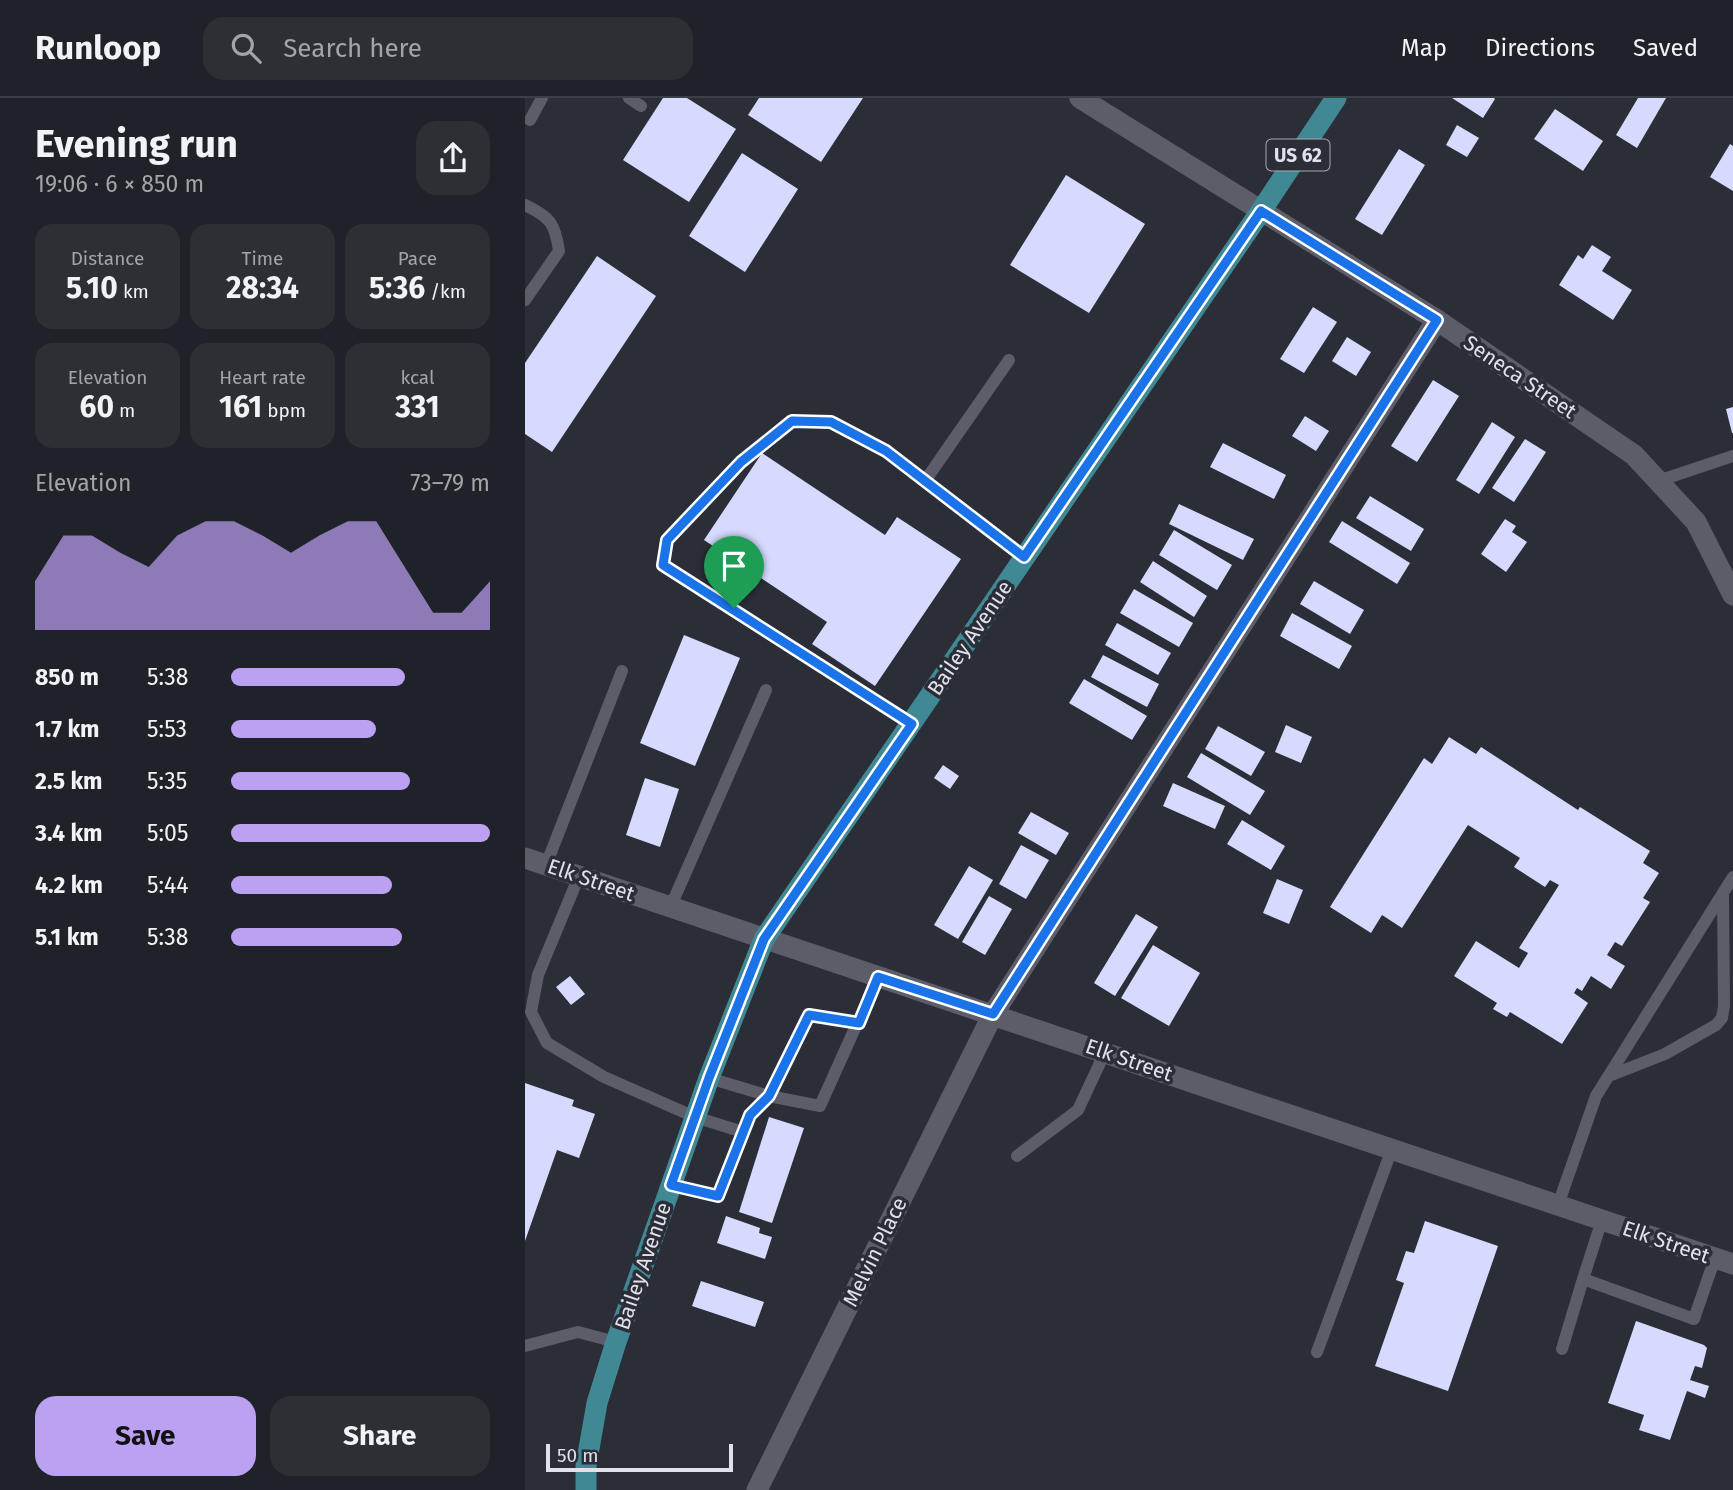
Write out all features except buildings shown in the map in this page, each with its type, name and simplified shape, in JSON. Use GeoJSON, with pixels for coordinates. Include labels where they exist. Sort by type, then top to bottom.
{"type":"FeatureCollection","features":[{"type":"Feature","properties":{"kind":"main road","name":"Seneca Street"},"geometry":{"type":"LineString","coordinates":[[1080,98],[1437,320],[1634,455],[1696,522],[1728,572],[1733,595]]}},
{"type":"Feature","properties":{"kind":"main road","name":"Bailey Avenue"},"geometry":{"type":"LineString","coordinates":[[586,1490],[586,1466],[597,1403],[616,1342],[709,1078],[764,939],[1261,211],[1335,98]]}},
{"type":"Feature","properties":{"kind":"main road","name":"Melvin Place"},"geometry":{"type":"LineString","coordinates":[[757,1490],[993,1014],[1437,320]]}},
{"type":"Feature","properties":{"kind":"main road","name":"Elk Street"},"geometry":{"type":"LineString","coordinates":[[525,858],[1724,1261]]}},
{"type":"Feature","properties":{"kind":"lane"},"geometry":{"type":"LineString","coordinates":[[530,120],[543,98]]}},
{"type":"Feature","properties":{"kind":"lane"},"geometry":{"type":"LineString","coordinates":[[629,98],[641,106]]}},
{"type":"Feature","properties":{"kind":"lane"},"geometry":{"type":"LineString","coordinates":[[525,205],[545,215],[556,230],[559,251],[525,300]]}},
{"type":"Feature","properties":{"kind":"lane"},"geometry":{"type":"LineString","coordinates":[[925,481],[1009,360]]}},
{"type":"Feature","properties":{"kind":"lane"},"geometry":{"type":"LineString","coordinates":[[912,724],[663,565],[667,540],[741,462],[792,421],[831,422],[886,451],[1024,557]]}},
{"type":"Feature","properties":{"kind":"lane"},"geometry":{"type":"LineString","coordinates":[[1658,481],[1733,456]]}},
{"type":"Feature","properties":{"kind":"lane"},"geometry":{"type":"LineString","coordinates":[[546,865],[622,671]]}},
{"type":"Feature","properties":{"kind":"lane"},"geometry":{"type":"LineString","coordinates":[[670,908],[766,690]]}},
{"type":"Feature","properties":{"kind":"lane"},"geometry":{"type":"LineString","coordinates":[[579,876],[538,975],[531,1012],[547,1043],[604,1077],[695,1117],[743,1132]]}},
{"type":"Feature","properties":{"kind":"lane"},"geometry":{"type":"LineString","coordinates":[[1558,1205],[1596,1096],[1733,877]]}},
{"type":"Feature","properties":{"kind":"lane"},"geometry":{"type":"LineString","coordinates":[[1609,1076],[1664,1054],[1716,1025],[1722,1018],[1723,892]]}},
{"type":"Feature","properties":{"kind":"lane"},"geometry":{"type":"LineString","coordinates":[[709,1078],[769,1096],[820,1106],[878,977]]}},
{"type":"Feature","properties":{"kind":"lane"},"geometry":{"type":"LineString","coordinates":[[671,1185],[718,1196],[750,1115],[769,1096],[809,1015],[859,1023]]}},
{"type":"Feature","properties":{"kind":"lane"},"geometry":{"type":"LineString","coordinates":[[1017,1156],[1078,1110],[1105,1052]]}},
{"type":"Feature","properties":{"kind":"lane"},"geometry":{"type":"LineString","coordinates":[[1317,1352],[1392,1149]]}},
{"type":"Feature","properties":{"kind":"lane"},"geometry":{"type":"LineString","coordinates":[[1562,1349],[1602,1220]]}},
{"type":"Feature","properties":{"kind":"lane"},"geometry":{"type":"LineString","coordinates":[[1583,1279],[1694,1319],[1724,1261]]}},
{"type":"Feature","properties":{"kind":"lane"},"geometry":{"type":"LineString","coordinates":[[525,1346],[578,1332],[616,1342]]}},
{"type":"Feature","properties":{"kind":"route"},"geometry":{"type":"LineString","coordinates":[[1261,211],[1437,320],[993,1014],[878,977],[859,1023],[809,1015],[769,1096],[750,1115],[718,1196],[671,1185],[709,1078],[764,939],[912,724],[734,608],[663,565],[667,540],[741,462],[792,421],[831,422],[886,451],[1024,557],[1261,211]]}}]}
